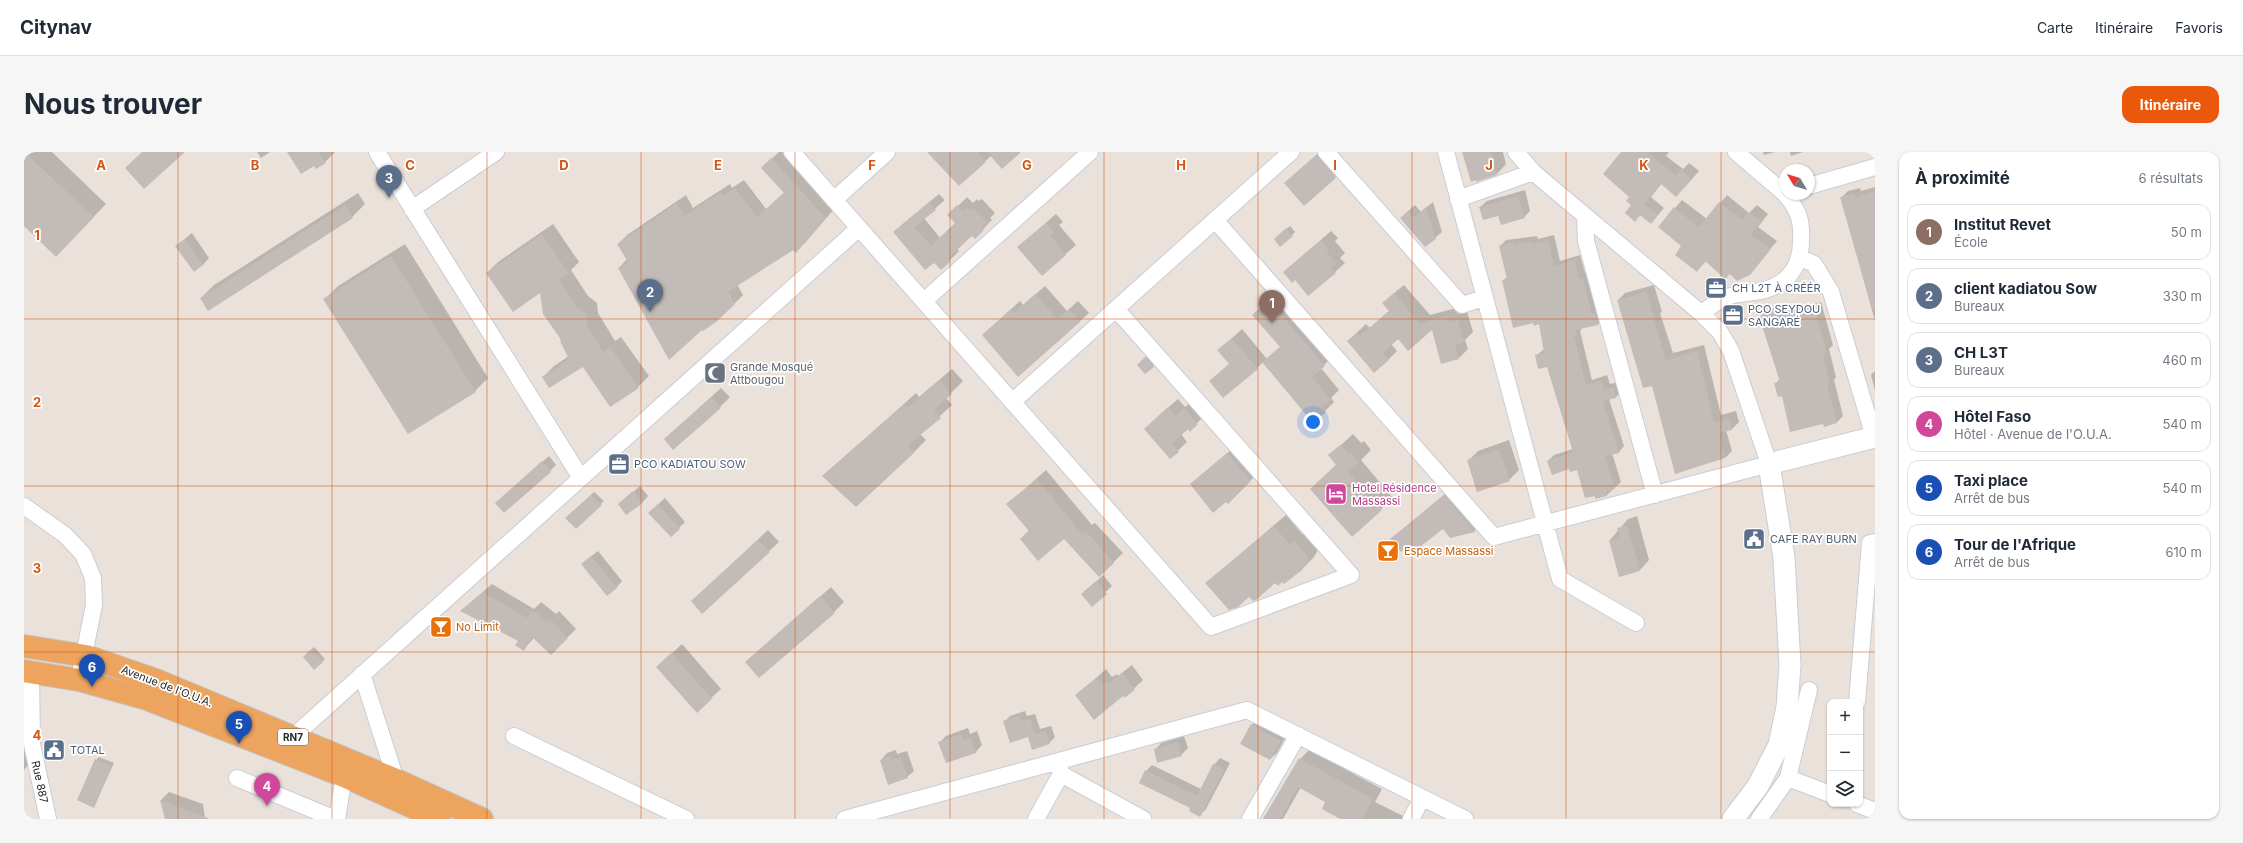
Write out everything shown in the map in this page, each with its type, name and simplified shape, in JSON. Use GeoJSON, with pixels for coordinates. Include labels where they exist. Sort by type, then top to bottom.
{"type":"FeatureCollection","features":[{"type":"Feature","properties":{"kind":"highway","name":"Avenue de l'O.U.A."},"geometry":{"type":"LineString","coordinates":[[24,646],[86,656],[156,680],[396,780],[482,819]]}},
{"type":"Feature","properties":{"kind":"highway","name":"Avenue de l'O.U.A."},"geometry":{"type":"LineString","coordinates":[[28,672],[79,680],[147,700],[344,776],[439,819]]}},
{"type":"Feature","properties":{"kind":"street"},"geometry":{"type":"LineString","coordinates":[[377,152],[580,478]]}},
{"type":"Feature","properties":{"kind":"street"},"geometry":{"type":"LineString","coordinates":[[412,209],[496,152]]}},
{"type":"Feature","properties":{"kind":"street"},"geometry":{"type":"LineString","coordinates":[[792,152],[1211,627],[1351,574],[1116,309]]}},
{"type":"Feature","properties":{"kind":"street"},"geometry":{"type":"LineString","coordinates":[[834,200],[888,152]]}},
{"type":"Feature","properties":{"kind":"street"},"geometry":{"type":"LineString","coordinates":[[924,301],[1090,152]]}},
{"type":"Feature","properties":{"kind":"street"},"geometry":{"type":"LineString","coordinates":[[1012,402],[1291,152]]}},
{"type":"Feature","properties":{"kind":"street"},"geometry":{"type":"LineString","coordinates":[[1326,152],[1462,304],[1484,298]]}},
{"type":"Feature","properties":{"kind":"street"},"geometry":{"type":"LineString","coordinates":[[1446,152],[1560,579],[1636,623]]}},
{"type":"Feature","properties":{"kind":"street"},"geometry":{"type":"LineString","coordinates":[[1516,152],[1533,172],[1702,314],[1720,332],[1731,351],[1769,464],[1784,558],[1790,665],[1786,707],[1779,745],[1758,786],[1733,819]]}},
{"type":"Feature","properties":{"kind":"street"},"geometry":{"type":"LineString","coordinates":[[1736,152],[1779,188]]}},
{"type":"Feature","properties":{"kind":"street"},"geometry":{"type":"LineString","coordinates":[[1815,184],[1875,167]]}},
{"type":"Feature","properties":{"kind":"street"},"geometry":{"type":"LineString","coordinates":[[1458,199],[1533,172]]}},
{"type":"Feature","properties":{"kind":"street"},"geometry":{"type":"LineString","coordinates":[[1702,314],[1715,302],[1729,296],[1762,291],[1781,284],[1795,270],[1801,246],[1802,222],[1795,206],[1790,200]]}},
{"type":"Feature","properties":{"kind":"street"},"geometry":{"type":"LineString","coordinates":[[1585,216],[1586,241],[1655,495]]}},
{"type":"Feature","properties":{"kind":"street"},"geometry":{"type":"LineString","coordinates":[[1215,220],[1494,537],[1874,437],[1831,292],[1814,264],[1799,257]]}},
{"type":"Feature","properties":{"kind":"street"},"geometry":{"type":"LineString","coordinates":[[293,737],[859,228]]}},
{"type":"Feature","properties":{"kind":"street"},"geometry":{"type":"LineString","coordinates":[[24,506],[66,535],[83,554],[93,578],[94,605],[86,656],[79,680]]}},
{"type":"Feature","properties":{"kind":"street"},"geometry":{"type":"LineString","coordinates":[[1857,699],[1870,543],[1875,542]]}},
{"type":"Feature","properties":{"kind":"street","name":"Rue 887"},"geometry":{"type":"LineString","coordinates":[[28,672],[28,744],[48,819]]}},
{"type":"Feature","properties":{"kind":"street"},"geometry":{"type":"LineString","coordinates":[[362,674],[396,780]]}},
{"type":"Feature","properties":{"kind":"street"},"geometry":{"type":"LineString","coordinates":[[1759,819],[1788,778],[1809,690]]}},
{"type":"Feature","properties":{"kind":"street"},"geometry":{"type":"LineString","coordinates":[[845,819],[1060,768],[1247,710],[1465,819]]}},
{"type":"Feature","properties":{"kind":"street"},"geometry":{"type":"LineString","coordinates":[[1250,819],[1298,735]]}},
{"type":"Feature","properties":{"kind":"street"},"geometry":{"type":"LineString","coordinates":[[514,736],[686,819]]}},
{"type":"Feature","properties":{"kind":"street"},"geometry":{"type":"LineString","coordinates":[[1036,819],[1060,768]]}},
{"type":"Feature","properties":{"kind":"street"},"geometry":{"type":"LineString","coordinates":[[1060,768],[1143,819]]}},
{"type":"Feature","properties":{"kind":"street"},"geometry":{"type":"LineString","coordinates":[[237,778],[336,819],[344,776]]}},
{"type":"Feature","properties":{"kind":"street"},"geometry":{"type":"LineString","coordinates":[[1788,778],[1827,793]]}},
{"type":"Feature","properties":{"kind":"street"},"geometry":{"type":"LineString","coordinates":[[1411,819],[1422,798]]}},
{"type":"Feature","properties":{"kind":"street"},"geometry":{"type":"LineString","coordinates":[[1863,806],[1875,811]]}},
{"type":"Feature","properties":{"kind":"building"},"geometry":{"type":"Polygon","coordinates":[[[24,152],[94,217],[56,257],[24,226],[24,152]]]}},
{"type":"Feature","properties":{"kind":"building"},"geometry":{"type":"Polygon","coordinates":[[[142,152],[185,152],[144,189],[125,168],[142,152]]]}},
{"type":"Feature","properties":{"kind":"building"},"geometry":{"type":"Polygon","coordinates":[[[287,152],[319,152],[326,163],[316,169],[314,166],[301,174],[287,152]]]}},
{"type":"Feature","properties":{"kind":"building"},"geometry":{"type":"Polygon","coordinates":[[[927,152],[978,152],[986,162],[959,186],[927,152]]]}},
{"type":"Feature","properties":{"kind":"building"},"geometry":{"type":"Polygon","coordinates":[[[987,152],[1021,152],[1002,169],[987,152]]]}},
{"type":"Feature","properties":{"kind":"building"},"geometry":{"type":"Polygon","coordinates":[[[1462,152],[1491,152],[1497,175],[1476,182],[1476,180],[1471,182],[1462,152]]]}},
{"type":"Feature","properties":{"kind":"building"},"geometry":{"type":"Polygon","coordinates":[[[1621,152],[1647,152],[1676,176],[1681,169],[1692,179],[1676,197],[1661,184],[1644,204],[1658,215],[1651,224],[1640,215],[1635,222],[1625,213],[1631,205],[1626,201],[1629,197],[1603,174],[1621,152]]]}},
{"type":"Feature","properties":{"kind":"building"},"geometry":{"type":"Polygon","coordinates":[[[1316,155],[1336,178],[1304,206],[1284,183],[1316,155]]]}},
{"type":"Feature","properties":{"kind":"building"},"geometry":{"type":"Polygon","coordinates":[[[771,158],[826,218],[796,253],[793,250],[728,292],[735,304],[716,322],[703,331],[702,330],[669,360],[618,268],[628,262],[617,244],[677,203],[684,216],[721,192],[723,196],[735,188],[757,217],[784,193],[761,168],[771,158]]]}},
{"type":"Feature","properties":{"kind":"building"},"geometry":{"type":"Polygon","coordinates":[[[1875,191],[1875,309],[1872,309],[1840,197],[1854,194],[1855,197],[1875,191]]]}},
{"type":"Feature","properties":{"kind":"building"},"geometry":{"type":"Polygon","coordinates":[[[1518,196],[1525,218],[1501,225],[1498,216],[1483,220],[1479,207],[1518,196]]]}},
{"type":"Feature","properties":{"kind":"building"},"geometry":{"type":"Polygon","coordinates":[[[929,202],[936,210],[914,227],[931,246],[955,223],[947,215],[957,205],[963,211],[967,207],[970,210],[973,207],[987,222],[981,228],[984,230],[975,239],[972,236],[948,258],[951,261],[941,270],[934,263],[925,270],[893,232],[929,202]]]}},
{"type":"Feature","properties":{"kind":"building"},"geometry":{"type":"Polygon","coordinates":[[[1719,202],[1742,220],[1749,212],[1761,221],[1751,235],[1771,249],[1750,275],[1737,281],[1730,274],[1725,279],[1705,261],[1697,272],[1675,255],[1681,246],[1658,227],[1674,207],[1697,226],[1700,226],[1719,202]]]}},
{"type":"Feature","properties":{"kind":"building"},"geometry":{"type":"Polygon","coordinates":[[[345,205],[353,218],[208,311],[200,298],[345,205]]]}},
{"type":"Feature","properties":{"kind":"building"},"geometry":{"type":"Polygon","coordinates":[[[1426,207],[1436,239],[1425,247],[1400,218],[1408,211],[1414,218],[1426,207]]]}},
{"type":"Feature","properties":{"kind":"building"},"geometry":{"type":"Polygon","coordinates":[[[1046,223],[1054,232],[1050,235],[1066,255],[1042,276],[1017,247],[1046,223]]]}},
{"type":"Feature","properties":{"kind":"building"},"geometry":{"type":"Polygon","coordinates":[[[1286,228],[1293,236],[1280,247],[1274,239],[1286,228]]]}},
{"type":"Feature","properties":{"kind":"building"},"geometry":{"type":"Polygon","coordinates":[[[542,234],[569,274],[559,280],[577,307],[586,314],[587,325],[603,352],[610,347],[639,388],[610,407],[583,367],[549,388],[542,377],[569,359],[560,338],[543,314],[540,293],[513,312],[486,273],[542,234]]]}},
{"type":"Feature","properties":{"kind":"building"},"geometry":{"type":"Polygon","coordinates":[[[185,239],[203,265],[194,272],[175,246],[185,239]]]}},
{"type":"Feature","properties":{"kind":"building"},"geometry":{"type":"Polygon","coordinates":[[[1321,240],[1329,249],[1326,251],[1336,263],[1331,268],[1336,273],[1308,296],[1295,280],[1292,283],[1283,272],[1321,240]]]}},
{"type":"Feature","properties":{"kind":"building"},"geometry":{"type":"Polygon","coordinates":[[[1548,240],[1554,266],[1575,260],[1579,279],[1583,278],[1592,314],[1595,313],[1598,325],[1575,330],[1577,336],[1574,336],[1586,385],[1602,380],[1604,390],[1614,387],[1616,398],[1603,401],[1619,453],[1605,456],[1615,489],[1606,491],[1607,496],[1595,499],[1595,496],[1585,498],[1577,470],[1570,472],[1569,469],[1552,475],[1547,461],[1573,452],[1547,367],[1538,369],[1535,355],[1544,353],[1539,324],[1534,326],[1533,323],[1513,328],[1502,280],[1507,279],[1499,246],[1513,242],[1514,245],[1531,241],[1532,244],[1548,240]]]}},
{"type":"Feature","properties":{"kind":"building"},"geometry":{"type":"Polygon","coordinates":[[[391,256],[476,392],[408,434],[323,299],[391,256]]]}},
{"type":"Feature","properties":{"kind":"building"},"geometry":{"type":"Polygon","coordinates":[[[1647,292],[1666,360],[1697,351],[1714,422],[1729,418],[1732,430],[1719,433],[1725,458],[1675,474],[1652,386],[1643,388],[1617,300],[1647,292]]]}},
{"type":"Feature","properties":{"kind":"building"},"geometry":{"type":"Polygon","coordinates":[[[1394,293],[1420,324],[1450,315],[1447,317],[1449,322],[1458,319],[1464,342],[1455,345],[1459,359],[1441,364],[1432,330],[1408,351],[1398,339],[1383,353],[1389,360],[1374,373],[1347,341],[1357,333],[1360,336],[1389,311],[1382,303],[1394,293]]]}},
{"type":"Feature","properties":{"kind":"building"},"geometry":{"type":"Polygon","coordinates":[[[1035,294],[1057,319],[1069,309],[1080,322],[1018,377],[982,335],[1011,309],[1014,313],[1035,294]]]}},
{"type":"Feature","properties":{"kind":"building"},"geometry":{"type":"Polygon","coordinates":[[[1269,300],[1325,366],[1312,377],[1331,400],[1322,407],[1326,412],[1313,423],[1262,362],[1280,347],[1252,315],[1269,300]]]}},
{"type":"Feature","properties":{"kind":"building"},"geometry":{"type":"Polygon","coordinates":[[[1814,308],[1827,352],[1823,354],[1830,384],[1827,385],[1837,423],[1824,427],[1823,424],[1790,432],[1782,396],[1778,397],[1774,383],[1780,382],[1759,316],[1780,310],[1782,315],[1814,308]]]}},
{"type":"Feature","properties":{"kind":"building"},"geometry":{"type":"Polygon","coordinates":[[[1232,338],[1258,369],[1223,398],[1209,381],[1229,364],[1217,350],[1232,338]]]}},
{"type":"Feature","properties":{"kind":"building"},"geometry":{"type":"Polygon","coordinates":[[[1145,357],[1154,367],[1145,374],[1137,365],[1145,357]]]}},
{"type":"Feature","properties":{"kind":"building"},"geometry":{"type":"Polygon","coordinates":[[[940,380],[952,394],[934,410],[941,418],[908,445],[915,452],[856,507],[822,476],[904,404],[907,408],[940,380]]]}},
{"type":"Feature","properties":{"kind":"building"},"geometry":{"type":"Polygon","coordinates":[[[711,397],[721,408],[673,450],[664,439],[711,397]]]}},
{"type":"Feature","properties":{"kind":"building"},"geometry":{"type":"Polygon","coordinates":[[[1168,407],[1176,416],[1184,408],[1198,424],[1190,432],[1188,429],[1172,443],[1179,452],[1170,459],[1144,429],[1168,407]]]}},
{"type":"Feature","properties":{"kind":"building"},"geometry":{"type":"Polygon","coordinates":[[[1340,445],[1349,454],[1351,452],[1359,463],[1348,472],[1382,510],[1352,537],[1310,489],[1336,465],[1328,455],[1340,445]]]}},
{"type":"Feature","properties":{"kind":"building"},"geometry":{"type":"Polygon","coordinates":[[[1499,449],[1510,481],[1477,492],[1467,460],[1499,449]]]}},
{"type":"Feature","properties":{"kind":"building"},"geometry":{"type":"Polygon","coordinates":[[[1227,453],[1251,481],[1228,504],[1226,502],[1213,513],[1190,484],[1227,453]]]}},
{"type":"Feature","properties":{"kind":"building"},"geometry":{"type":"Polygon","coordinates":[[[542,461],[551,472],[504,513],[495,503],[542,461]]]}},
{"type":"Feature","properties":{"kind":"building"},"geometry":{"type":"Polygon","coordinates":[[[1037,479],[1082,534],[1086,531],[1114,563],[1099,577],[1064,539],[1038,561],[1020,539],[1029,531],[1006,504],[1037,479]]]}},
{"type":"Feature","properties":{"kind":"building"},"geometry":{"type":"Polygon","coordinates":[[[633,491],[643,503],[626,515],[618,504],[633,491]]]}},
{"type":"Feature","properties":{"kind":"building"},"geometry":{"type":"Polygon","coordinates":[[[591,495],[602,505],[576,529],[565,518],[591,495]]]}},
{"type":"Feature","properties":{"kind":"building"},"geometry":{"type":"Polygon","coordinates":[[[1444,495],[1475,532],[1450,538],[1443,529],[1412,553],[1407,547],[1401,552],[1390,539],[1444,495]]]}},
{"type":"Feature","properties":{"kind":"building"},"geometry":{"type":"Polygon","coordinates":[[[658,504],[680,529],[671,537],[648,513],[658,504]]]}},
{"type":"Feature","properties":{"kind":"building"},"geometry":{"type":"Polygon","coordinates":[[[1627,525],[1640,571],[1619,577],[1609,540],[1619,537],[1617,528],[1627,525]]]}},
{"type":"Feature","properties":{"kind":"building"},"geometry":{"type":"Polygon","coordinates":[[[1274,526],[1290,545],[1294,541],[1309,558],[1302,570],[1284,584],[1282,582],[1278,586],[1275,583],[1256,600],[1253,601],[1249,597],[1238,607],[1229,610],[1205,583],[1274,526]]]}},
{"type":"Feature","properties":{"kind":"building"},"geometry":{"type":"Polygon","coordinates":[[[758,540],[770,552],[702,614],[691,601],[758,540]]]}},
{"type":"Feature","properties":{"kind":"building"},"geometry":{"type":"Polygon","coordinates":[[[591,556],[617,588],[607,596],[581,564],[591,556]]]}},
{"type":"Feature","properties":{"kind":"building"},"geometry":{"type":"Polygon","coordinates":[[[1096,581],[1107,594],[1092,607],[1081,594],[1096,581]]]}},
{"type":"Feature","properties":{"kind":"building"},"geometry":{"type":"Polygon","coordinates":[[[483,592],[527,618],[532,610],[547,622],[550,619],[568,638],[551,655],[532,637],[524,651],[515,645],[518,641],[460,611],[483,592]]]}},
{"type":"Feature","properties":{"kind":"building"},"geometry":{"type":"Polygon","coordinates":[[[820,596],[835,613],[759,678],[745,662],[820,596]]]}},
{"type":"Feature","properties":{"kind":"building"},"geometry":{"type":"Polygon","coordinates":[[[311,649],[323,662],[314,670],[303,657],[311,649]]]}},
{"type":"Feature","properties":{"kind":"building"},"geometry":{"type":"Polygon","coordinates":[[[671,653],[712,699],[697,713],[656,667],[671,653]]]}},
{"type":"Feature","properties":{"kind":"building"},"geometry":{"type":"Polygon","coordinates":[[[1122,673],[1135,690],[1124,698],[1123,696],[1094,720],[1075,695],[1096,678],[1103,686],[1107,682],[1109,684],[1122,673]]]}},
{"type":"Feature","properties":{"kind":"building"},"geometry":{"type":"Polygon","coordinates":[[[1019,716],[1022,721],[1030,719],[1035,734],[1046,731],[1050,744],[1032,750],[1028,737],[1010,743],[1003,721],[1019,716]]]}},
{"type":"Feature","properties":{"kind":"building"},"geometry":{"type":"Polygon","coordinates":[[[1251,724],[1281,741],[1270,760],[1240,744],[1251,724]]]}},
{"type":"Feature","properties":{"kind":"building"},"geometry":{"type":"Polygon","coordinates":[[[961,734],[963,740],[971,737],[976,753],[946,763],[938,742],[961,734]]]}},
{"type":"Feature","properties":{"kind":"building"},"geometry":{"type":"Polygon","coordinates":[[[1178,742],[1182,756],[1157,763],[1154,749],[1178,742]]]}},
{"type":"Feature","properties":{"kind":"building"},"geometry":{"type":"Polygon","coordinates":[[[890,756],[891,760],[901,757],[908,778],[888,785],[880,760],[890,756]]]}},
{"type":"Feature","properties":{"kind":"building"},"geometry":{"type":"Polygon","coordinates":[[[1299,758],[1373,799],[1362,819],[1340,819],[1322,809],[1325,802],[1298,787],[1280,819],[1263,819],[1299,758]]]}},
{"type":"Feature","properties":{"kind":"building"},"geometry":{"type":"Polygon","coordinates":[[[95,759],[112,766],[94,808],[77,800],[95,759]]]}},
{"type":"Feature","properties":{"kind":"building"},"geometry":{"type":"Polygon","coordinates":[[[1213,764],[1224,770],[1200,817],[1189,811],[1190,808],[1139,783],[1145,770],[1197,796],[1213,764]]]}},
{"type":"Feature","properties":{"kind":"building"},"geometry":{"type":"Polygon","coordinates":[[[160,800],[208,818],[208,819],[165,819],[160,800]]]}},
{"type":"Feature","properties":{"kind":"place","name":"CH L3T"},"geometry":{"type":"Point","coordinates":[389,198]}},
{"type":"Feature","properties":{"kind":"place","name":"CH L2T À CRÉÉR"},"geometry":{"type":"Point","coordinates":[1716,288]}},
{"type":"Feature","properties":{"kind":"place","name":"client kadiatou Sow"},"geometry":{"type":"Point","coordinates":[650,312]}},
{"type":"Feature","properties":{"kind":"place","name":"PCO SEYDOU SANGARÉ"},"geometry":{"type":"Point","coordinates":[1733,315]}},
{"type":"Feature","properties":{"kind":"place","name":"Institut Revet"},"geometry":{"type":"Point","coordinates":[1272,323]}},
{"type":"Feature","properties":{"kind":"place","name":"Grande Mosqué Attbougou"},"geometry":{"type":"Point","coordinates":[715,373]}},
{"type":"Feature","properties":{"kind":"place","name":"PCO KADIATOU SOW"},"geometry":{"type":"Point","coordinates":[619,464]}},
{"type":"Feature","properties":{"kind":"place","name":"Hotel Résidence Massassi"},"geometry":{"type":"Point","coordinates":[1336,494]}},
{"type":"Feature","properties":{"kind":"place","name":"CAFE RAY BURN"},"geometry":{"type":"Point","coordinates":[1754,539]}},
{"type":"Feature","properties":{"kind":"place","name":"Espace Massassi"},"geometry":{"type":"Point","coordinates":[1388,551]}},
{"type":"Feature","properties":{"kind":"place","name":"No Limit"},"geometry":{"type":"Point","coordinates":[441,627]}},
{"type":"Feature","properties":{"kind":"place","name":"Tour de l'Afrique"},"geometry":{"type":"Point","coordinates":[92,687]}},
{"type":"Feature","properties":{"kind":"place","name":"Taxi place"},"geometry":{"type":"Point","coordinates":[239,744]}},
{"type":"Feature","properties":{"kind":"place","name":"TOTAL"},"geometry":{"type":"Point","coordinates":[54,750]}},
{"type":"Feature","properties":{"kind":"place","name":"Hôtel Faso"},"geometry":{"type":"Point","coordinates":[267,806]}}]}
